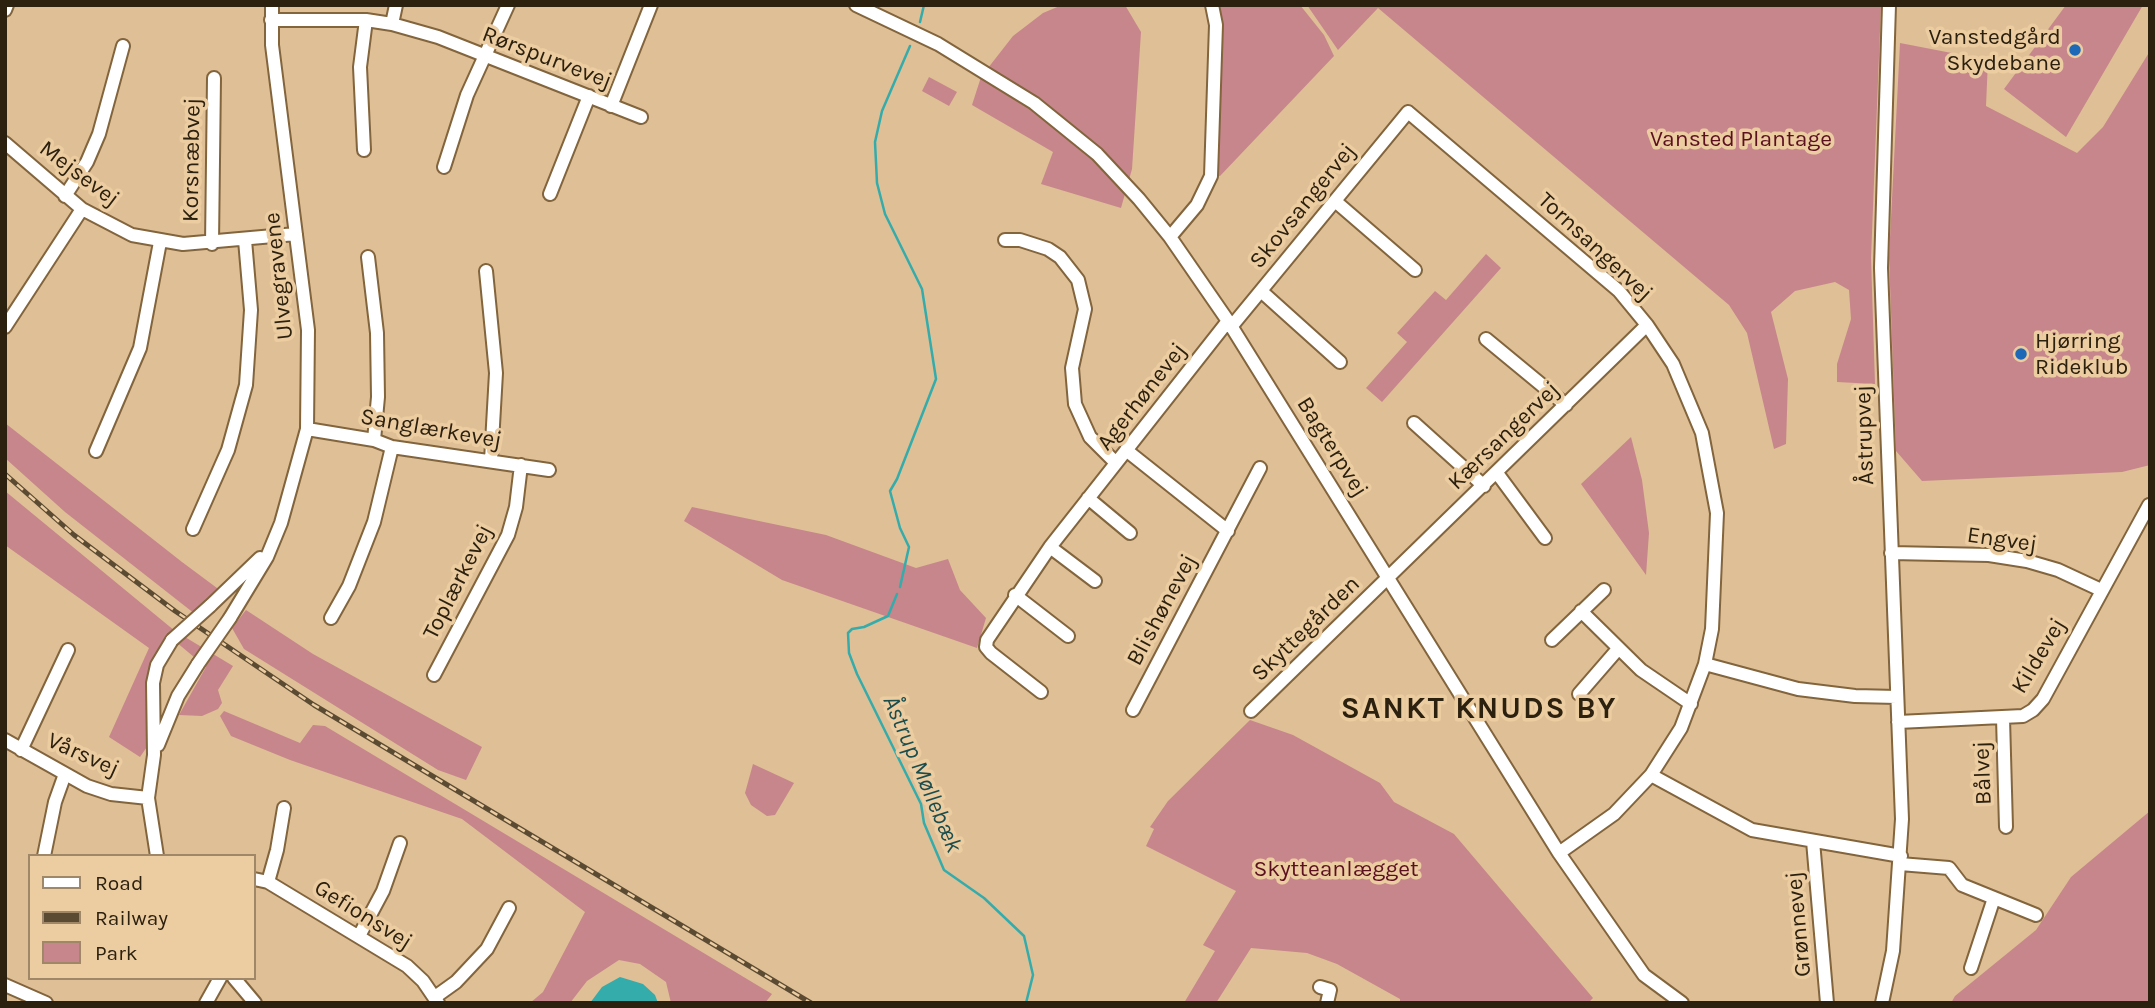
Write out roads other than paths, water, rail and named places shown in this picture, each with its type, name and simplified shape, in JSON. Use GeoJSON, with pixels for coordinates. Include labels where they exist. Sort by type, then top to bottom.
{"type":"FeatureCollection","features":[{"type":"Feature","properties":{"kind":"street"},"geometry":{"type":"LineString","coordinates":[[5,10],[7,5]]}},
{"type":"Feature","properties":{"kind":"street","name":"Ulvegravene"},"geometry":{"type":"LineString","coordinates":[[154,755],[178,696],[267,557],[289,503],[306,429],[307,330],[271,20],[272,5]]}},
{"type":"Feature","properties":{"kind":"street"},"geometry":{"type":"LineString","coordinates":[[392,24],[396,5]]}},
{"type":"Feature","properties":{"kind":"street"},"geometry":{"type":"LineString","coordinates":[[444,167],[455,128],[483,55],[508,5]]}},
{"type":"Feature","properties":{"kind":"street"},"geometry":{"type":"LineString","coordinates":[[611,106],[651,5]]}},
{"type":"Feature","properties":{"kind":"street","name":"Bagterpvej"},"geometry":{"type":"LineString","coordinates":[[856,5],[938,44],[1034,103],[1097,154],[1170,237],[1230,324],[1390,577],[1559,853],[1644,975],[1663,998],[1682,1003]]}},
{"type":"Feature","properties":{"kind":"street"},"geometry":{"type":"LineString","coordinates":[[1170,237],[1197,205],[1211,176],[1216,25],[1212,5]]}},
{"type":"Feature","properties":{"kind":"street","name":"Åstrupvej"},"geometry":{"type":"LineString","coordinates":[[1882,1003],[1893,951],[1900,860],[1898,722],[1880,253],[1889,5]]}},
{"type":"Feature","properties":{"kind":"street","name":"Rørspurvevej"},"geometry":{"type":"LineString","coordinates":[[271,20],[366,20],[392,24],[483,55],[641,117]]}},
{"type":"Feature","properties":{"kind":"street"},"geometry":{"type":"LineString","coordinates":[[364,149],[360,67],[366,20]]}},
{"type":"Feature","properties":{"kind":"street"},"geometry":{"type":"LineString","coordinates":[[65,196],[87,162],[99,134],[123,46]]}},
{"type":"Feature","properties":{"kind":"street","name":"Korsnæbvej"},"geometry":{"type":"LineString","coordinates":[[212,244],[214,78]]}},
{"type":"Feature","properties":{"kind":"street"},"geometry":{"type":"LineString","coordinates":[[550,194],[589,96]]}},
{"type":"Feature","properties":{"kind":"street","name":"Skovsangervej"},"geometry":{"type":"LineString","coordinates":[[1230,324],[1261,291],[1408,112]]}},
{"type":"Feature","properties":{"kind":"street","name":"Tornsangervej"},"geometry":{"type":"LineString","coordinates":[[1408,112],[1580,255],[1619,291],[1647,325],[1673,364],[1688,395],[1712,473],[1717,554],[1712,629],[1706,664],[1691,704],[1681,727],[1651,775],[1614,814],[1559,853]]}},
{"type":"Feature","properties":{"kind":"street","name":"Mejsevej"},"geometry":{"type":"LineString","coordinates":[[5,143],[65,196],[115,228],[160,242],[212,244],[296,234]]}},
{"type":"Feature","properties":{"kind":"street"},"geometry":{"type":"LineString","coordinates":[[1335,201],[1415,270]]}},
{"type":"Feature","properties":{"kind":"street"},"geometry":{"type":"LineString","coordinates":[[5,327],[82,209]]}},
{"type":"Feature","properties":{"kind":"street"},"geometry":{"type":"LineString","coordinates":[[193,529],[228,450],[246,385],[251,310],[245,240]]}},
{"type":"Feature","properties":{"kind":"street"},"geometry":{"type":"LineString","coordinates":[[1005,240],[1027,242],[1048,249],[1060,257],[1077,280],[1085,309],[1072,368],[1075,404],[1090,437],[1116,463]]}},
{"type":"Feature","properties":{"kind":"street"},"geometry":{"type":"LineString","coordinates":[[96,451],[140,348],[160,242]]}},
{"type":"Feature","properties":{"kind":"street"},"geometry":{"type":"LineString","coordinates":[[368,257],[377,333],[378,397],[374,440]]}},
{"type":"Feature","properties":{"kind":"street"},"geometry":{"type":"LineString","coordinates":[[486,271],[496,373],[491,460]]}},
{"type":"Feature","properties":{"kind":"street"},"geometry":{"type":"LineString","coordinates":[[1261,291],[1340,362]]}},
{"type":"Feature","properties":{"kind":"street","name":"Agerhønevej"},"geometry":{"type":"LineString","coordinates":[[1041,692],[986,647],[1015,594],[1050,547],[1230,324]]}},
{"type":"Feature","properties":{"kind":"street","name":"Kærsangervej"},"geometry":{"type":"LineString","coordinates":[[1390,577],[1647,325]]}},
{"type":"Feature","properties":{"kind":"street"},"geometry":{"type":"LineString","coordinates":[[1486,339],[1566,405]]}},
{"type":"Feature","properties":{"kind":"street"},"geometry":{"type":"LineString","coordinates":[[1414,423],[1483,486]]}},
{"type":"Feature","properties":{"kind":"street","name":"Sanglærkevej"},"geometry":{"type":"LineString","coordinates":[[306,429],[374,440],[392,447],[549,470]]}},
{"type":"Feature","properties":{"kind":"street"},"geometry":{"type":"LineString","coordinates":[[331,618],[349,586],[374,522],[392,447]]}},
{"type":"Feature","properties":{"kind":"street"},"geometry":{"type":"LineString","coordinates":[[1126,450],[1228,531]]}},
{"type":"Feature","properties":{"kind":"street","name":"Toplærkevej"},"geometry":{"type":"LineString","coordinates":[[434,675],[508,535],[516,507],[521,465]]}},
{"type":"Feature","properties":{"kind":"street","name":"Blishønevej"},"geometry":{"type":"LineString","coordinates":[[1132,710],[1260,468]]}},
{"type":"Feature","properties":{"kind":"street"},"geometry":{"type":"LineString","coordinates":[[1497,473],[1545,538]]}},
{"type":"Feature","properties":{"kind":"street"},"geometry":{"type":"LineString","coordinates":[[1088,498],[1130,533]]}},
{"type":"Feature","properties":{"kind":"street","name":"Kildevej"},"geometry":{"type":"LineString","coordinates":[[1898,722],[2023,716],[2043,699],[2149,505]]}},
{"type":"Feature","properties":{"kind":"street","name":"Ulvegravene"},"geometry":{"type":"LineString","coordinates":[[158,854],[148,797],[154,755],[153,683],[157,665],[172,640],[247,573],[275,538]]}},
{"type":"Feature","properties":{"kind":"street"},"geometry":{"type":"LineString","coordinates":[[1050,547],[1095,580]]}},
{"type":"Feature","properties":{"kind":"street","name":"Engvej"},"geometry":{"type":"LineString","coordinates":[[1891,553],[1990,555],[2027,561],[2058,570],[2101,590]]}},
{"type":"Feature","properties":{"kind":"street","name":"Skyttegården"},"geometry":{"type":"LineString","coordinates":[[1251,711],[1390,577]]}},
{"type":"Feature","properties":{"kind":"street"},"geometry":{"type":"LineString","coordinates":[[1552,640],[1604,590]]}},
{"type":"Feature","properties":{"kind":"street"},"geometry":{"type":"LineString","coordinates":[[1015,594],[1068,636]]}},
{"type":"Feature","properties":{"kind":"street"},"geometry":{"type":"LineString","coordinates":[[1581,611],[1618,649],[1668,690],[1691,704]]}},
{"type":"Feature","properties":{"kind":"street"},"geometry":{"type":"LineString","coordinates":[[1579,694],[1618,649]]}},
{"type":"Feature","properties":{"kind":"street"},"geometry":{"type":"LineString","coordinates":[[21,750],[68,650]]}},
{"type":"Feature","properties":{"kind":"street"},"geometry":{"type":"LineString","coordinates":[[1706,664],[1798,689],[1855,696],[1897,697]]}},
{"type":"Feature","properties":{"kind":"street","name":"Bålvej"},"geometry":{"type":"LineString","coordinates":[[2003,718],[2006,827]]}},
{"type":"Feature","properties":{"kind":"street","name":"Vårsvej"},"geometry":{"type":"LineString","coordinates":[[5,740],[65,775],[111,794],[148,797]]}},
{"type":"Feature","properties":{"kind":"street"},"geometry":{"type":"LineString","coordinates":[[44,854],[55,802],[65,775]]}},
{"type":"Feature","properties":{"kind":"street"},"geometry":{"type":"LineString","coordinates":[[1651,775],[1752,830],[1949,868],[1962,885],[2036,915]]}},
{"type":"Feature","properties":{"kind":"street"},"geometry":{"type":"LineString","coordinates":[[268,882],[284,808]]}},
{"type":"Feature","properties":{"kind":"street","name":"Grønnevej"},"geometry":{"type":"LineString","coordinates":[[1812,841],[1827,1003]]}},
{"type":"Feature","properties":{"kind":"street"},"geometry":{"type":"LineString","coordinates":[[359,936],[383,891],[400,844]]}},
{"type":"Feature","properties":{"kind":"street","name":"Gefionsvej"},"geometry":{"type":"LineString","coordinates":[[256,879],[268,882],[407,967],[437,1000]]}},
{"type":"Feature","properties":{"kind":"street"},"geometry":{"type":"LineString","coordinates":[[1971,968],[1994,898]]}},
{"type":"Feature","properties":{"kind":"street"},"geometry":{"type":"LineString","coordinates":[[437,1000],[487,949],[509,908]]}},
{"type":"Feature","properties":{"kind":"street"},"geometry":{"type":"LineString","coordinates":[[206,1003],[219,980]]}},
{"type":"Feature","properties":{"kind":"street"},"geometry":{"type":"LineString","coordinates":[[236,980],[255,1003]]}},
{"type":"Feature","properties":{"kind":"street"},"geometry":{"type":"LineString","coordinates":[[5,985],[47,1003]]}},
{"type":"Feature","properties":{"kind":"street"},"geometry":{"type":"LineString","coordinates":[[1320,987],[1330,990],[1326,1003]]}},
{"type":"Feature","properties":{"kind":"water"},"geometry":{"type":"Polygon","coordinates":[[[620,977],[643,984],[655,995],[658,1003],[590,1003],[602,987],[620,977]]]}},
{"type":"Feature","properties":{"kind":"waterway","name":"Åstrup Møllebæk"},"geometry":{"type":"LineString","coordinates":[[920,22],[924,5]]}},
{"type":"Feature","properties":{"kind":"waterway","name":"Åstrup Møllebæk"},"geometry":{"type":"LineString","coordinates":[[900,587],[909,547],[900,528],[890,491],[936,379],[922,289],[885,214],[877,183],[875,142],[882,111],[910,46]]}},
{"type":"Feature","properties":{"kind":"waterway","name":"Åstrup Møllebæk"},"geometry":{"type":"LineString","coordinates":[[897,594],[888,616],[864,627],[852,629],[848,633],[849,653],[921,804],[924,823],[944,870],[984,898],[1024,936],[1033,975],[1026,1003]]}},
{"type":"Feature","properties":{"kind":"railway"},"geometry":{"type":"LineString","coordinates":[[5,474],[74,535],[175,611],[314,705],[811,1003]]}},
{"type":"Feature","properties":{"kind":"place","name":"Vanstedgård Skydebane"},"geometry":{"type":"Point","coordinates":[2075,50]}},
{"type":"Feature","properties":{"kind":"place","name":"Hjørring Rideklub"},"geometry":{"type":"Point","coordinates":[2021,354]}},
{"type":"Feature","properties":{"kind":"district","name":"SANKT KNUDS BY"},"geometry":{"type":"Point","coordinates":[1479,709]}},
{"type":"Feature","properties":{"kind":"park label","name":"Vansted Plantage"},"geometry":{"type":"Point","coordinates":[1741,139]}},
{"type":"Feature","properties":{"kind":"park label","name":"Skytteanlægget"},"geometry":{"type":"Point","coordinates":[1336,869]}}]}
